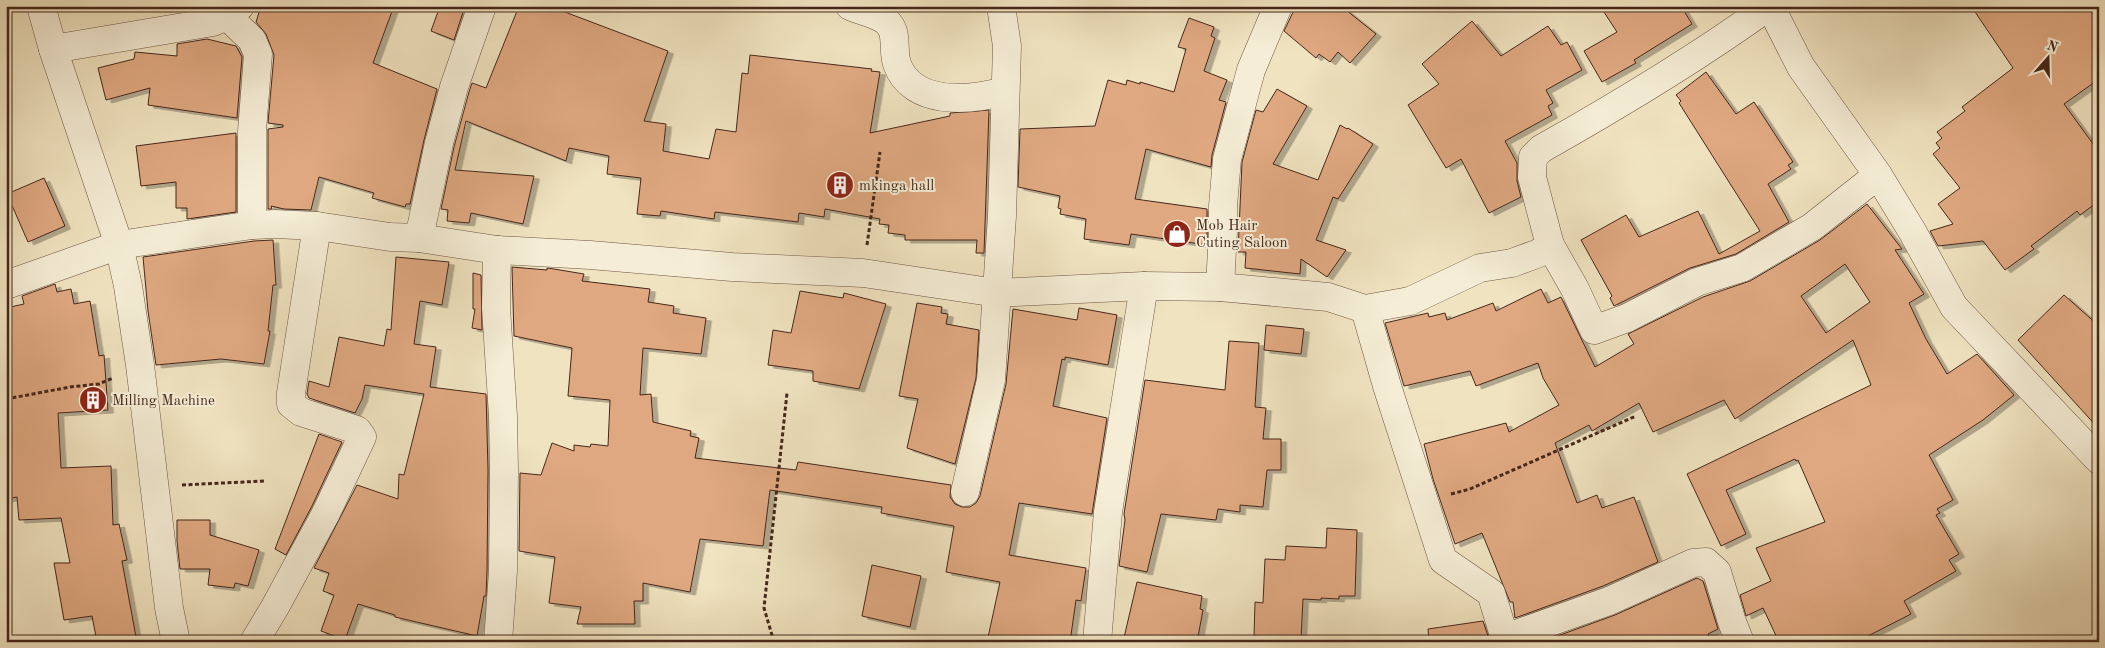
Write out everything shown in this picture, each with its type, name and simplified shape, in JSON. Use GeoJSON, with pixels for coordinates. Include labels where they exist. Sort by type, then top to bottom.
{"type":"FeatureCollection","features":[{"type":"Feature","properties":{"kind":"street"},"geometry":{"type":"LineString","coordinates":[[40,6],[119,245],[128,286],[140,365],[168,608],[176,642]]}},
{"type":"Feature","properties":{"kind":"street"},"geometry":{"type":"LineString","coordinates":[[419,238],[439,143],[454,87],[482,6]]}},
{"type":"Feature","properties":{"kind":"street"},"geometry":{"type":"LineString","coordinates":[[850,6],[886,21],[894,33],[897,64],[913,87],[933,95],[971,98],[1004,91]]}},
{"type":"Feature","properties":{"kind":"street"},"geometry":{"type":"LineString","coordinates":[[965,492],[991,380],[1002,216],[1004,91],[1007,46],[1001,6]]}},
{"type":"Feature","properties":{"kind":"street"},"geometry":{"type":"LineString","coordinates":[[1220,287],[1227,159],[1251,70],[1278,6]]}},
{"type":"Feature","properties":{"kind":"street"},"geometry":{"type":"LineString","coordinates":[[1878,175],[1812,227],[1742,268],[1697,282],[1627,318],[1594,330],[1575,289],[1550,245],[1532,176],[1533,157],[1541,149],[1614,108],[1770,6],[1800,67],[1878,175],[1912,231],[1954,307],[2099,460]]}},
{"type":"Feature","properties":{"kind":"street"},"geometry":{"type":"LineString","coordinates":[[53,49],[213,22],[234,11],[252,40],[258,54],[252,131],[252,225]]}},
{"type":"Feature","properties":{"kind":"street"},"geometry":{"type":"LineString","coordinates":[[6,285],[119,245],[252,225],[317,226],[390,237],[419,238],[497,250],[590,255],[732,267],[863,273],[996,293],[1144,286],[1220,287],[1328,297],[1365,309],[1410,301],[1480,268],[1512,263],[1539,253],[1550,245]]}},
{"type":"Feature","properties":{"kind":"street"},"geometry":{"type":"LineString","coordinates":[[254,642],[318,528],[362,437],[357,430],[301,412],[291,404],[291,393],[317,226]]}},
{"type":"Feature","properties":{"kind":"street"},"geometry":{"type":"LineString","coordinates":[[497,250],[496,308],[503,416],[504,470],[503,571],[498,642]]}},
{"type":"Feature","properties":{"kind":"street"},"geometry":{"type":"LineString","coordinates":[[1097,642],[1108,512],[1144,286]]}},
{"type":"Feature","properties":{"kind":"street"},"geometry":{"type":"LineString","coordinates":[[1365,309],[1387,386],[1443,560],[1491,593],[1505,640],[1610,601],[1693,563],[1706,562],[1717,572],[1740,642]]}},
{"type":"Feature","properties":{"kind":"path"},"geometry":{"type":"LineString","coordinates":[[863,273],[880,152]]}},
{"type":"Feature","properties":{"kind":"path"},"geometry":{"type":"LineString","coordinates":[[6,399],[70,387],[99,384],[140,365]]}},
{"type":"Feature","properties":{"kind":"path"},"geometry":{"type":"LineString","coordinates":[[774,642],[764,608],[787,392]]}},
{"type":"Feature","properties":{"kind":"path"},"geometry":{"type":"LineString","coordinates":[[1424,501],[1470,489],[1636,416]]}},
{"type":"Feature","properties":{"kind":"path"},"geometry":{"type":"LineString","coordinates":[[154,487],[265,481]]}},
{"type":"Feature","properties":{"kind":"building"},"geometry":{"type":"Polygon","coordinates":[[[261,6],[394,6],[373,63],[437,89],[410,204],[406,204],[405,207],[372,198],[374,193],[319,177],[311,210],[284,209],[271,206],[272,209],[268,209],[268,129],[283,127],[283,125],[268,123],[274,55],[266,34],[256,22],[261,6]]]}},
{"type":"Feature","properties":{"kind":"building"},"geometry":{"type":"Polygon","coordinates":[[[440,6],[465,6],[454,40],[431,31],[440,6]]]}},
{"type":"Feature","properties":{"kind":"building"},"geometry":{"type":"Polygon","coordinates":[[[519,6],[549,6],[668,51],[644,121],[666,124],[663,151],[709,159],[716,129],[736,132],[742,73],[748,74],[750,55],[872,69],[871,71],[880,72],[870,133],[950,116],[950,113],[989,110],[984,253],[976,253],[977,240],[905,240],[905,235],[888,233],[889,225],[879,224],[880,219],[825,209],[824,217],[799,213],[798,222],[715,212],[714,219],[661,211],[660,216],[637,214],[641,178],[607,174],[609,156],[569,148],[566,161],[466,121],[455,170],[534,176],[523,224],[471,213],[469,223],[447,221],[448,210],[441,209],[454,147],[472,83],[486,88],[519,6]]]}},
{"type":"Feature","properties":{"kind":"building"},"geometry":{"type":"Polygon","coordinates":[[[1296,6],[1341,6],[1376,34],[1350,63],[1338,52],[1330,62],[1319,54],[1316,58],[1284,31],[1296,6]]]}},
{"type":"Feature","properties":{"kind":"building"},"geometry":{"type":"Polygon","coordinates":[[[1600,6],[1681,6],[1692,24],[1634,60],[1636,63],[1602,82],[1584,51],[1617,32],[1600,6]]]}},
{"type":"Feature","properties":{"kind":"building"},"geometry":{"type":"Polygon","coordinates":[[[1971,6],[2087,6],[2099,22],[2099,79],[2064,104],[2099,152],[2099,201],[2080,215],[2077,211],[2031,246],[2034,249],[2005,270],[1983,241],[1938,246],[1930,231],[1953,224],[1938,204],[1960,188],[1933,154],[1940,148],[1936,143],[1942,138],[1937,132],[1965,111],[1962,107],[2013,68],[1971,6]]]}},
{"type":"Feature","properties":{"kind":"building"},"geometry":{"type":"Polygon","coordinates":[[[1189,18],[1214,27],[1211,36],[1215,38],[1204,71],[1227,80],[1219,100],[1226,102],[1212,155],[1211,167],[1146,149],[1135,199],[1207,209],[1207,245],[1131,234],[1129,245],[1084,239],[1086,219],[1060,214],[1061,209],[1058,208],[1060,196],[1018,187],[1020,129],[1095,126],[1108,80],[1126,85],[1127,80],[1140,84],[1140,82],[1174,92],[1186,49],[1178,47],[1189,18]]]}},
{"type":"Feature","properties":{"kind":"building"},"geometry":{"type":"Polygon","coordinates":[[[1472,21],[1501,56],[1548,26],[1561,45],[1567,42],[1582,70],[1546,90],[1553,103],[1548,106],[1552,115],[1505,141],[1517,163],[1517,181],[1521,197],[1489,213],[1461,159],[1446,168],[1408,105],[1439,84],[1422,64],[1472,21]]]}},
{"type":"Feature","properties":{"kind":"building"},"geometry":{"type":"Polygon","coordinates":[[[207,39],[236,46],[242,57],[237,118],[148,105],[150,88],[106,100],[98,68],[134,59],[135,52],[177,56],[177,44],[207,39]]]}},
{"type":"Feature","properties":{"kind":"building"},"geometry":{"type":"Polygon","coordinates":[[[1706,72],[1736,114],[1754,102],[1793,162],[1788,165],[1791,169],[1768,184],[1789,222],[1736,254],[1690,268],[1614,306],[1610,298],[1612,296],[1581,240],[1626,215],[1639,237],[1698,211],[1719,254],[1760,231],[1679,103],[1681,101],[1676,95],[1706,72]]]}},
{"type":"Feature","properties":{"kind":"building"},"geometry":{"type":"Polygon","coordinates":[[[1277,89],[1307,106],[1273,164],[1318,180],[1340,125],[1373,144],[1338,199],[1333,197],[1316,240],[1346,250],[1327,277],[1301,259],[1300,274],[1245,268],[1246,252],[1238,252],[1242,162],[1256,110],[1263,112],[1277,89]]]}},
{"type":"Feature","properties":{"kind":"building"},"geometry":{"type":"Polygon","coordinates":[[[236,133],[236,212],[187,219],[187,208],[176,208],[176,182],[141,186],[136,146],[236,133]]]}},
{"type":"Feature","properties":{"kind":"building"},"geometry":{"type":"Polygon","coordinates":[[[44,178],[65,226],[28,242],[7,194],[44,178]]]}},
{"type":"Feature","properties":{"kind":"building"},"geometry":{"type":"Polygon","coordinates":[[[1867,204],[1902,249],[1895,250],[1924,294],[1909,303],[1926,339],[1947,374],[1977,354],[2014,395],[1983,420],[1929,455],[1953,500],[1937,509],[1940,513],[1936,515],[1959,554],[1949,560],[1956,571],[1904,601],[1911,614],[1868,636],[1871,642],[1779,642],[1763,608],[1746,616],[1740,595],[1771,581],[1756,548],[1825,522],[1798,460],[1796,461],[1795,459],[1726,490],[1746,534],[1721,546],[1687,474],[1871,385],[1853,340],[1735,419],[1724,400],[1653,432],[1639,403],[1592,431],[1589,425],[1555,443],[1577,503],[1597,495],[1602,508],[1634,497],[1658,562],[1603,586],[1515,618],[1513,602],[1510,602],[1482,533],[1455,544],[1433,479],[1424,444],[1506,423],[1509,432],[1559,405],[1543,378],[1538,363],[1476,386],[1470,371],[1404,386],[1385,323],[1428,313],[1429,317],[1445,313],[1447,320],[1493,303],[1496,311],[1541,289],[1548,303],[1561,297],[1595,367],[1634,344],[1628,334],[1703,297],[1750,281],[1820,240],[1867,204]],[[1845,264],[1801,296],[1826,333],[1870,302],[1845,264]]]}},
{"type":"Feature","properties":{"kind":"building"},"geometry":{"type":"Polygon","coordinates":[[[273,240],[276,285],[273,285],[268,331],[270,331],[264,364],[221,359],[156,365],[143,257],[273,240]]]}},
{"type":"Feature","properties":{"kind":"building"},"geometry":{"type":"Polygon","coordinates":[[[396,257],[449,262],[442,305],[420,301],[414,344],[436,347],[430,387],[486,394],[488,470],[487,570],[486,596],[484,596],[477,636],[395,617],[395,615],[358,604],[345,640],[321,631],[334,595],[323,591],[329,573],[314,568],[357,485],[398,499],[399,474],[404,475],[424,394],[365,385],[362,399],[355,413],[309,398],[307,394],[309,381],[329,387],[339,337],[384,346],[387,329],[391,330],[396,257]]]}},
{"type":"Feature","properties":{"kind":"building"},"geometry":{"type":"Polygon","coordinates":[[[512,267],[554,269],[584,274],[582,281],[650,289],[648,302],[674,306],[673,313],[706,318],[701,354],[643,348],[640,395],[651,394],[653,422],[691,431],[690,436],[699,438],[695,458],[796,470],[798,462],[951,485],[950,497],[955,504],[962,507],[970,507],[976,503],[980,496],[1006,384],[1013,309],[1077,320],[1079,308],[1117,315],[1108,365],[1065,357],[1065,360],[1062,359],[1053,406],[1107,418],[1092,514],[1019,503],[1009,555],[1086,568],[1081,601],[1076,600],[1070,642],[987,642],[1000,582],[946,572],[954,526],[881,513],[882,507],[770,490],[763,546],[700,539],[690,592],[643,583],[643,601],[634,601],[635,624],[577,624],[581,607],[549,603],[555,557],[519,551],[520,473],[541,475],[552,443],[574,451],[574,445],[590,447],[591,444],[608,446],[610,400],[568,396],[572,348],[514,336],[512,267]]]}},
{"type":"Feature","properties":{"kind":"building"},"geometry":{"type":"Polygon","coordinates":[[[473,273],[481,275],[482,330],[472,328],[475,309],[473,309],[473,273]]]}},
{"type":"Feature","properties":{"kind":"building"},"geometry":{"type":"Polygon","coordinates":[[[55,284],[57,292],[71,289],[74,304],[90,301],[99,356],[104,355],[108,410],[58,413],[61,468],[111,466],[113,525],[119,524],[127,560],[122,561],[136,637],[97,642],[92,616],[64,620],[54,563],[70,563],[61,518],[19,520],[17,497],[6,499],[6,342],[9,341],[6,333],[6,308],[24,304],[22,296],[55,284]]]}},
{"type":"Feature","properties":{"kind":"building"},"geometry":{"type":"Polygon","coordinates":[[[800,291],[843,298],[844,293],[886,304],[859,389],[813,381],[813,371],[768,365],[773,330],[791,333],[800,291]]]}},
{"type":"Feature","properties":{"kind":"building"},"geometry":{"type":"Polygon","coordinates":[[[2064,295],[2099,326],[2099,429],[2018,340],[2064,295]]]}},
{"type":"Feature","properties":{"kind":"building"},"geometry":{"type":"Polygon","coordinates":[[[917,303],[942,307],[941,313],[948,314],[946,324],[979,330],[976,378],[955,464],[907,448],[918,399],[899,396],[917,303]]]}},
{"type":"Feature","properties":{"kind":"building"},"geometry":{"type":"Polygon","coordinates":[[[1266,325],[1304,329],[1301,354],[1264,350],[1266,325]]]}},
{"type":"Feature","properties":{"kind":"building"},"geometry":{"type":"Polygon","coordinates":[[[1229,341],[1259,343],[1255,407],[1266,408],[1263,439],[1281,439],[1281,470],[1267,470],[1263,507],[1240,505],[1240,512],[1218,509],[1216,520],[1161,514],[1147,572],[1119,566],[1125,520],[1124,514],[1145,380],[1225,390],[1229,341]]]}},
{"type":"Feature","properties":{"kind":"building"},"geometry":{"type":"Polygon","coordinates":[[[319,434],[342,442],[312,506],[286,555],[275,549],[319,434]]]}},
{"type":"Feature","properties":{"kind":"building"},"geometry":{"type":"Polygon","coordinates":[[[177,520],[210,520],[210,535],[259,550],[248,586],[235,583],[234,588],[208,585],[210,569],[180,569],[177,520]]]}},
{"type":"Feature","properties":{"kind":"building"},"geometry":{"type":"Polygon","coordinates":[[[1327,528],[1357,530],[1355,596],[1339,596],[1339,599],[1303,599],[1301,639],[1254,636],[1255,602],[1263,603],[1265,559],[1285,560],[1286,546],[1326,548],[1327,528]]]}},
{"type":"Feature","properties":{"kind":"building"},"geometry":{"type":"Polygon","coordinates":[[[872,565],[921,576],[910,627],[862,616],[872,565]]]}},
{"type":"Feature","properties":{"kind":"building"},"geometry":{"type":"Polygon","coordinates":[[[1697,578],[1703,581],[1718,629],[1708,634],[1711,642],[1541,642],[1615,615],[1697,578]]]}},
{"type":"Feature","properties":{"kind":"building"},"geometry":{"type":"Polygon","coordinates":[[[1137,582],[1202,596],[1200,609],[1203,610],[1197,642],[1123,642],[1137,582]]]}},
{"type":"Feature","properties":{"kind":"building"},"geometry":{"type":"Polygon","coordinates":[[[1483,621],[1490,642],[1429,642],[1428,629],[1483,621]]]}},
{"type":"Feature","properties":{"kind":"place","name":"mkinga hall"},"geometry":{"type":"Point","coordinates":[840,185]}},
{"type":"Feature","properties":{"kind":"place","name":"Mob Hair Cuting Saloon"},"geometry":{"type":"Point","coordinates":[1177,234]}},
{"type":"Feature","properties":{"kind":"place","name":"Milling Machine"},"geometry":{"type":"Point","coordinates":[93,400]}}]}
